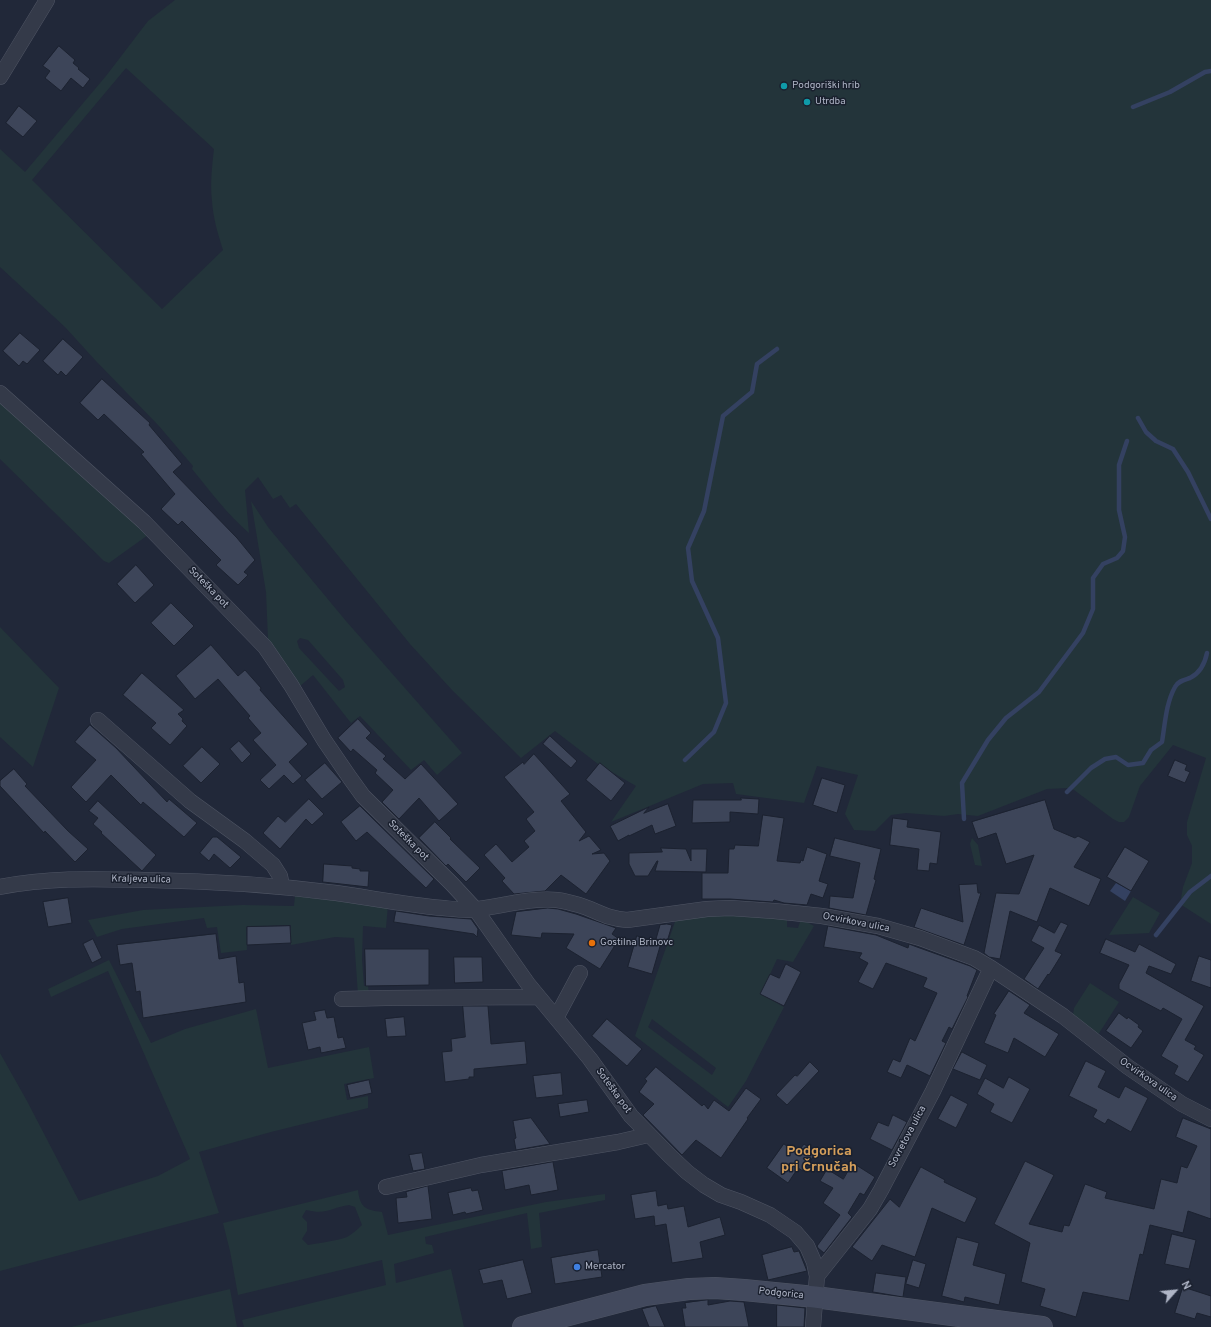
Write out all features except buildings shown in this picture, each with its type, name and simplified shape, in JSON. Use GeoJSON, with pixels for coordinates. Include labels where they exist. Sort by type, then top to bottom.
{"type":"FeatureCollection","features":[{"type":"Feature","properties":{"kind":"main road","name":"Podgorica"},"geometry":{"type":"LineString","coordinates":[[530,1326],[637,1297],[666,1291],[715,1288],[815,1298],[1042,1327]]}},
{"type":"Feature","properties":{"kind":"street"},"geometry":{"type":"LineString","coordinates":[[1,73],[47,0]]}},
{"type":"Feature","properties":{"kind":"street","name":"Soteška pot"},"geometry":{"type":"LineString","coordinates":[[0,393],[144,522],[265,647],[291,685],[338,763],[363,796],[452,884],[476,910],[538,997],[590,1059],[631,1116],[648,1135],[687,1172],[712,1190],[770,1214],[795,1232],[807,1246],[814,1262],[817,1276]]}},
{"type":"Feature","properties":{"kind":"street"},"geometry":{"type":"LineString","coordinates":[[98,720],[190,801],[245,841],[274,865],[280,876],[282,887]]}},
{"type":"Feature","properties":{"kind":"street","name":"Kraljeva ulica"},"geometry":{"type":"LineString","coordinates":[[0,886],[27,882],[88,878],[186,881],[282,887],[443,908],[476,910]]}},
{"type":"Feature","properties":{"kind":"street","name":"Ocvirkova ulica"},"geometry":{"type":"LineString","coordinates":[[476,910],[540,900],[556,900],[579,905],[603,916],[619,920],[707,909],[730,908],[822,916],[878,926],[920,938],[974,958],[1064,1016],[1128,1067],[1182,1104],[1211,1119]]}},
{"type":"Feature","properties":{"kind":"street","name":"Sovretova ulica"},"geometry":{"type":"LineString","coordinates":[[817,1276],[870,1209],[933,1091],[991,968]]}},
{"type":"Feature","properties":{"kind":"street"},"geometry":{"type":"LineString","coordinates":[[556,1018],[580,973]]}},
{"type":"Feature","properties":{"kind":"street"},"geometry":{"type":"LineString","coordinates":[[342,999],[538,997]]}},
{"type":"Feature","properties":{"kind":"street"},"geometry":{"type":"LineString","coordinates":[[386,1187],[481,1165],[618,1142],[648,1135]]}},
{"type":"Feature","properties":{"kind":"street"},"geometry":{"type":"LineString","coordinates":[[812,1327],[817,1276]]}},
{"type":"Feature","properties":{"kind":"shaded area"},"geometry":{"type":"Polygon","coordinates":[[[175,0],[1211,0],[1211,924],[1180,904],[1183,887],[1192,863],[1192,846],[1187,835],[1187,822],[1206,758],[1173,745],[1140,786],[1129,817],[1124,822],[1119,822],[1113,819],[1074,790],[1068,788],[1047,789],[978,816],[958,814],[944,816],[906,813],[891,815],[875,831],[854,830],[845,814],[858,775],[817,766],[804,803],[736,794],[733,783],[703,784],[611,822],[636,786],[598,764],[555,731],[521,758],[452,690],[410,644],[296,504],[290,508],[281,495],[273,499],[258,477],[245,490],[249,533],[219,502],[192,469],[193,466],[159,426],[65,327],[0,267],[0,149],[25,172],[106,76],[148,21],[175,0]],[[126,68],[32,180],[162,309],[223,250],[216,226],[211,195],[214,149],[126,68]]]}},
{"type":"Feature","properties":{"kind":"shaded area"},"geometry":{"type":"Polygon","coordinates":[[[0,399],[148,535],[109,563],[104,561],[0,459],[0,399]]]}},
{"type":"Feature","properties":{"kind":"shaded area"},"geometry":{"type":"Polygon","coordinates":[[[251,501],[268,527],[346,621],[462,753],[437,775],[424,760],[411,770],[360,716],[351,723],[313,675],[299,687],[268,640],[266,592],[251,501]],[[300,638],[297,641],[299,648],[339,691],[345,687],[343,680],[308,640],[300,638]]]}},
{"type":"Feature","properties":{"kind":"shaded area"},"geometry":{"type":"Polygon","coordinates":[[[0,627],[59,688],[33,767],[0,737],[0,627]]]}},
{"type":"Feature","properties":{"kind":"shaded area"},"geometry":{"type":"Polygon","coordinates":[[[972,838],[978,845],[982,866],[975,865],[970,844],[972,838]]]}},
{"type":"Feature","properties":{"kind":"shaded area"},"geometry":{"type":"Polygon","coordinates":[[[295,896],[388,905],[386,928],[363,926],[362,960],[364,986],[368,986],[369,994],[358,995],[354,938],[335,937],[291,945],[291,925],[246,927],[247,950],[221,953],[217,927],[207,928],[204,918],[122,929],[97,937],[88,920],[143,910],[243,905],[294,906],[295,896]]]}},
{"type":"Feature","properties":{"kind":"shaded area"},"geometry":{"type":"Polygon","coordinates":[[[1133,897],[1160,913],[1149,933],[1109,935],[1133,897]]]}},
{"type":"Feature","properties":{"kind":"shaded area"},"geometry":{"type":"Polygon","coordinates":[[[720,913],[787,917],[787,927],[798,928],[801,919],[814,926],[793,962],[777,959],[761,994],[784,1007],[746,1081],[728,1107],[635,1036],[676,919],[720,913]],[[652,1019],[648,1027],[712,1075],[716,1068],[652,1019]]]}},
{"type":"Feature","properties":{"kind":"shaded area"},"geometry":{"type":"Polygon","coordinates":[[[109,960],[151,1043],[185,1029],[256,1009],[268,1068],[369,1047],[374,1078],[344,1084],[347,1100],[368,1096],[368,1108],[271,1132],[199,1152],[219,1213],[0,1271],[0,1053],[27,1101],[79,1201],[158,1176],[190,1159],[108,971],[51,997],[48,989],[109,960]]]}},
{"type":"Feature","properties":{"kind":"shaded area"},"geometry":{"type":"Polygon","coordinates":[[[1090,983],[1119,1002],[1096,1038],[1073,1015],[1074,1008],[1090,983]]]}},
{"type":"Feature","properties":{"kind":"shaded area"},"geometry":{"type":"Polygon","coordinates":[[[358,1190],[360,1200],[364,1207],[382,1212],[388,1235],[546,1202],[605,1194],[605,1200],[539,1213],[542,1247],[531,1249],[527,1213],[425,1237],[426,1244],[432,1245],[434,1253],[394,1264],[396,1283],[451,1269],[464,1327],[244,1327],[242,1320],[386,1285],[382,1260],[238,1295],[223,1223],[358,1190]],[[349,1205],[319,1212],[306,1210],[302,1217],[307,1222],[307,1231],[302,1239],[308,1245],[347,1237],[362,1225],[355,1207],[349,1205]]]}},
{"type":"Feature","properties":{"kind":"shaded area"},"geometry":{"type":"Polygon","coordinates":[[[230,1289],[237,1327],[71,1327],[230,1289]]]}},
{"type":"Feature","properties":{"kind":"water"},"geometry":{"type":"Polygon","coordinates":[[[1116,883],[1131,891],[1125,901],[1110,891],[1116,883]]]}},
{"type":"Feature","properties":{"kind":"waterway"},"geometry":{"type":"LineString","coordinates":[[1133,107],[1170,92],[1205,72],[1211,71]]}},
{"type":"Feature","properties":{"kind":"waterway"},"geometry":{"type":"LineString","coordinates":[[685,760],[714,732],[726,703],[718,638],[692,581],[688,548],[704,511],[723,416],[752,392],[757,364],[777,349]]}},
{"type":"Feature","properties":{"kind":"waterway"},"geometry":{"type":"LineString","coordinates":[[1138,418],[1146,432],[1156,441],[1173,449],[1188,472],[1211,519]]}},
{"type":"Feature","properties":{"kind":"waterway"},"geometry":{"type":"LineString","coordinates":[[964,819],[962,783],[988,740],[1006,718],[1039,692],[1083,633],[1093,609],[1093,578],[1103,564],[1117,558],[1123,551],[1125,537],[1119,510],[1119,465],[1127,441]]}},
{"type":"Feature","properties":{"kind":"waterway"},"geometry":{"type":"LineString","coordinates":[[1067,792],[1091,768],[1105,759],[1116,757],[1128,765],[1143,763],[1151,750],[1162,742],[1168,707],[1176,685],[1179,682],[1190,678],[1199,671],[1207,653]]}},
{"type":"Feature","properties":{"kind":"waterway"},"geometry":{"type":"LineString","coordinates":[[1156,935],[1190,892],[1211,876]]}},
{"type":"Feature","properties":{"kind":"place","name":"Podgoriški hrib"},"geometry":{"type":"Point","coordinates":[784,86]}},
{"type":"Feature","properties":{"kind":"place","name":"Utrdba"},"geometry":{"type":"Point","coordinates":[807,102]}},
{"type":"Feature","properties":{"kind":"place","name":"Gostilna Brinovc"},"geometry":{"type":"Point","coordinates":[592,943]}},
{"type":"Feature","properties":{"kind":"place","name":"Mercator"},"geometry":{"type":"Point","coordinates":[577,1267]}},
{"type":"Feature","properties":{"kind":"district","name":"Podgorica pri Črnučah"},"geometry":{"type":"Point","coordinates":[819,1160]}}]}
